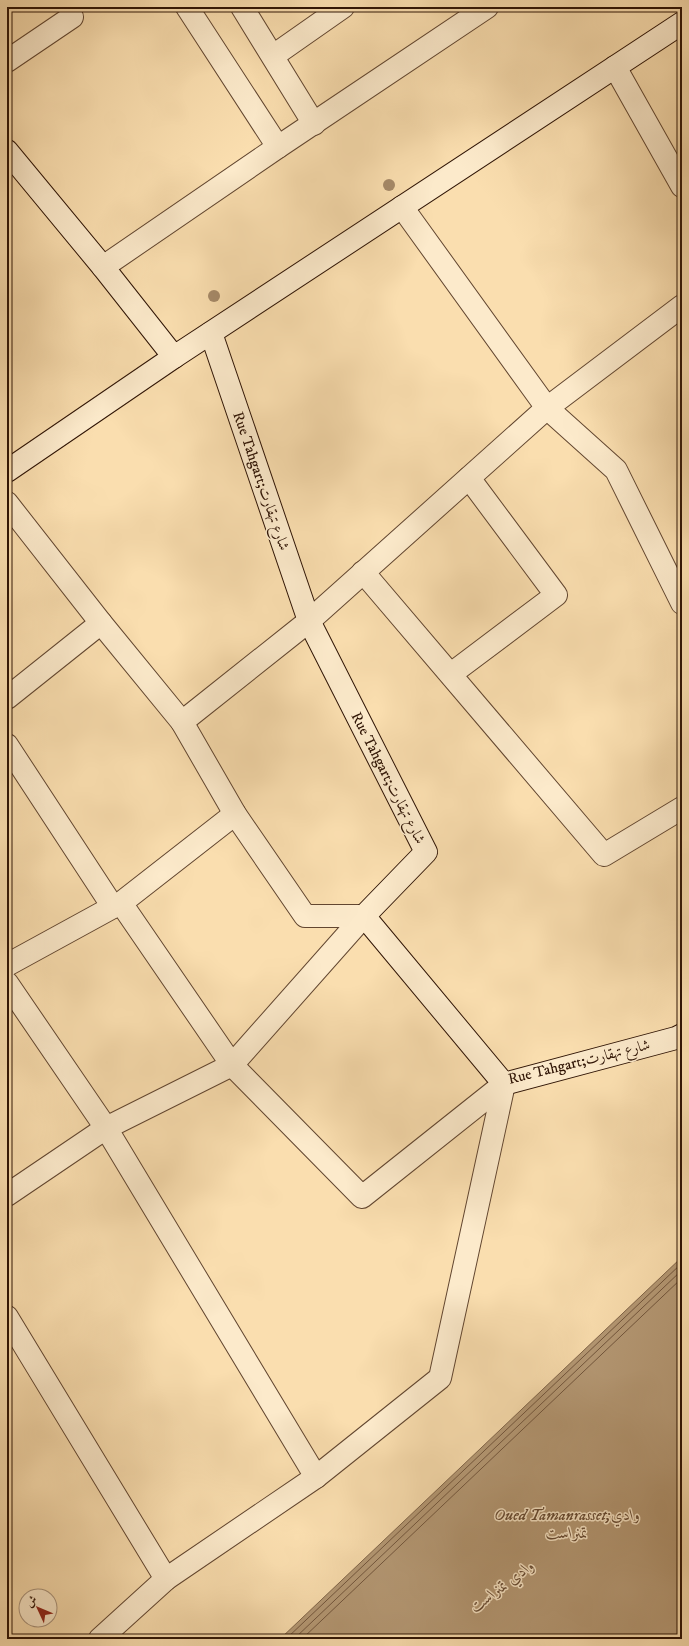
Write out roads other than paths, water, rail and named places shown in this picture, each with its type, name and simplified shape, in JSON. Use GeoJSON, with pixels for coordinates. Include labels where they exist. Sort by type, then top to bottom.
{"type":"FeatureCollection","features":[{"type":"Feature","properties":{"kind":"street"},"geometry":{"type":"LineString","coordinates":[[187,7],[278,147]]}},
{"type":"Feature","properties":{"kind":"street"},"geometry":{"type":"LineString","coordinates":[[242,7],[314,124]]}},
{"type":"Feature","properties":{"kind":"street"},"geometry":{"type":"LineString","coordinates":[[272,56],[343,7]]}},
{"type":"Feature","properties":{"kind":"street"},"geometry":{"type":"LineString","coordinates":[[104,267],[278,147],[487,7]]}},
{"type":"Feature","properties":{"kind":"street"},"geometry":{"type":"LineString","coordinates":[[7,61],[72,17]]}},
{"type":"Feature","properties":{"kind":"street"},"geometry":{"type":"LineString","coordinates":[[7,471],[174,357],[682,23]]}},
{"type":"Feature","properties":{"kind":"street"},"geometry":{"type":"LineString","coordinates":[[615,67],[682,186]]}},
{"type":"Feature","properties":{"kind":"street"},"geometry":{"type":"LineString","coordinates":[[7,151],[104,267],[174,357]]}},
{"type":"Feature","properties":{"kind":"street"},"geometry":{"type":"LineString","coordinates":[[402,207],[547,408],[616,470],[682,603]]}},
{"type":"Feature","properties":{"kind":"street"},"geometry":{"type":"LineString","coordinates":[[182,722],[309,621],[547,408],[682,306]]}},
{"type":"Feature","properties":{"kind":"street","name":"Rue Tahgart;شارع تهقارت"},"geometry":{"type":"LineString","coordinates":[[211,333],[309,621],[426,852],[364,916],[504,1084],[676,1038],[682,1035]]}},
{"type":"Feature","properties":{"kind":"street"},"geometry":{"type":"LineString","coordinates":[[451,674],[556,595],[468,478]]}},
{"type":"Feature","properties":{"kind":"street"},"geometry":{"type":"LineString","coordinates":[[7,503],[182,722],[235,814],[305,916],[364,916]]}},
{"type":"Feature","properties":{"kind":"street"},"geometry":{"type":"LineString","coordinates":[[363,572],[604,855],[682,808]]}},
{"type":"Feature","properties":{"kind":"street"},"geometry":{"type":"LineString","coordinates":[[7,698],[102,623]]}},
{"type":"Feature","properties":{"kind":"street"},"geometry":{"type":"LineString","coordinates":[[7,745],[117,905],[232,1065],[362,1197],[504,1084]]}},
{"type":"Feature","properties":{"kind":"street"},"geometry":{"type":"LineString","coordinates":[[7,965],[117,905],[235,814]]}},
{"type":"Feature","properties":{"kind":"street"},"geometry":{"type":"LineString","coordinates":[[7,1195],[106,1128],[232,1065],[364,916]]}},
{"type":"Feature","properties":{"kind":"street"},"geometry":{"type":"LineString","coordinates":[[7,983],[106,1128],[316,1477]]}},
{"type":"Feature","properties":{"kind":"street"},"geometry":{"type":"LineString","coordinates":[[100,1639],[166,1579],[316,1477],[440,1378],[504,1084]]}},
{"type":"Feature","properties":{"kind":"street"},"geometry":{"type":"LineString","coordinates":[[7,1317],[166,1579]]}},
{"type":"Feature","properties":{"kind":"water","name":"Oued Tamanrasset;وادي تمنراست"},"geometry":{"type":"Polygon","coordinates":[[[682,1257],[682,1639],[280,1639],[682,1257]]]}},
{"type":"Feature","properties":{"kind":"water label","name":"وادي تمنراست"},"geometry":{"type":"Point","coordinates":[502,1586]}}]}
